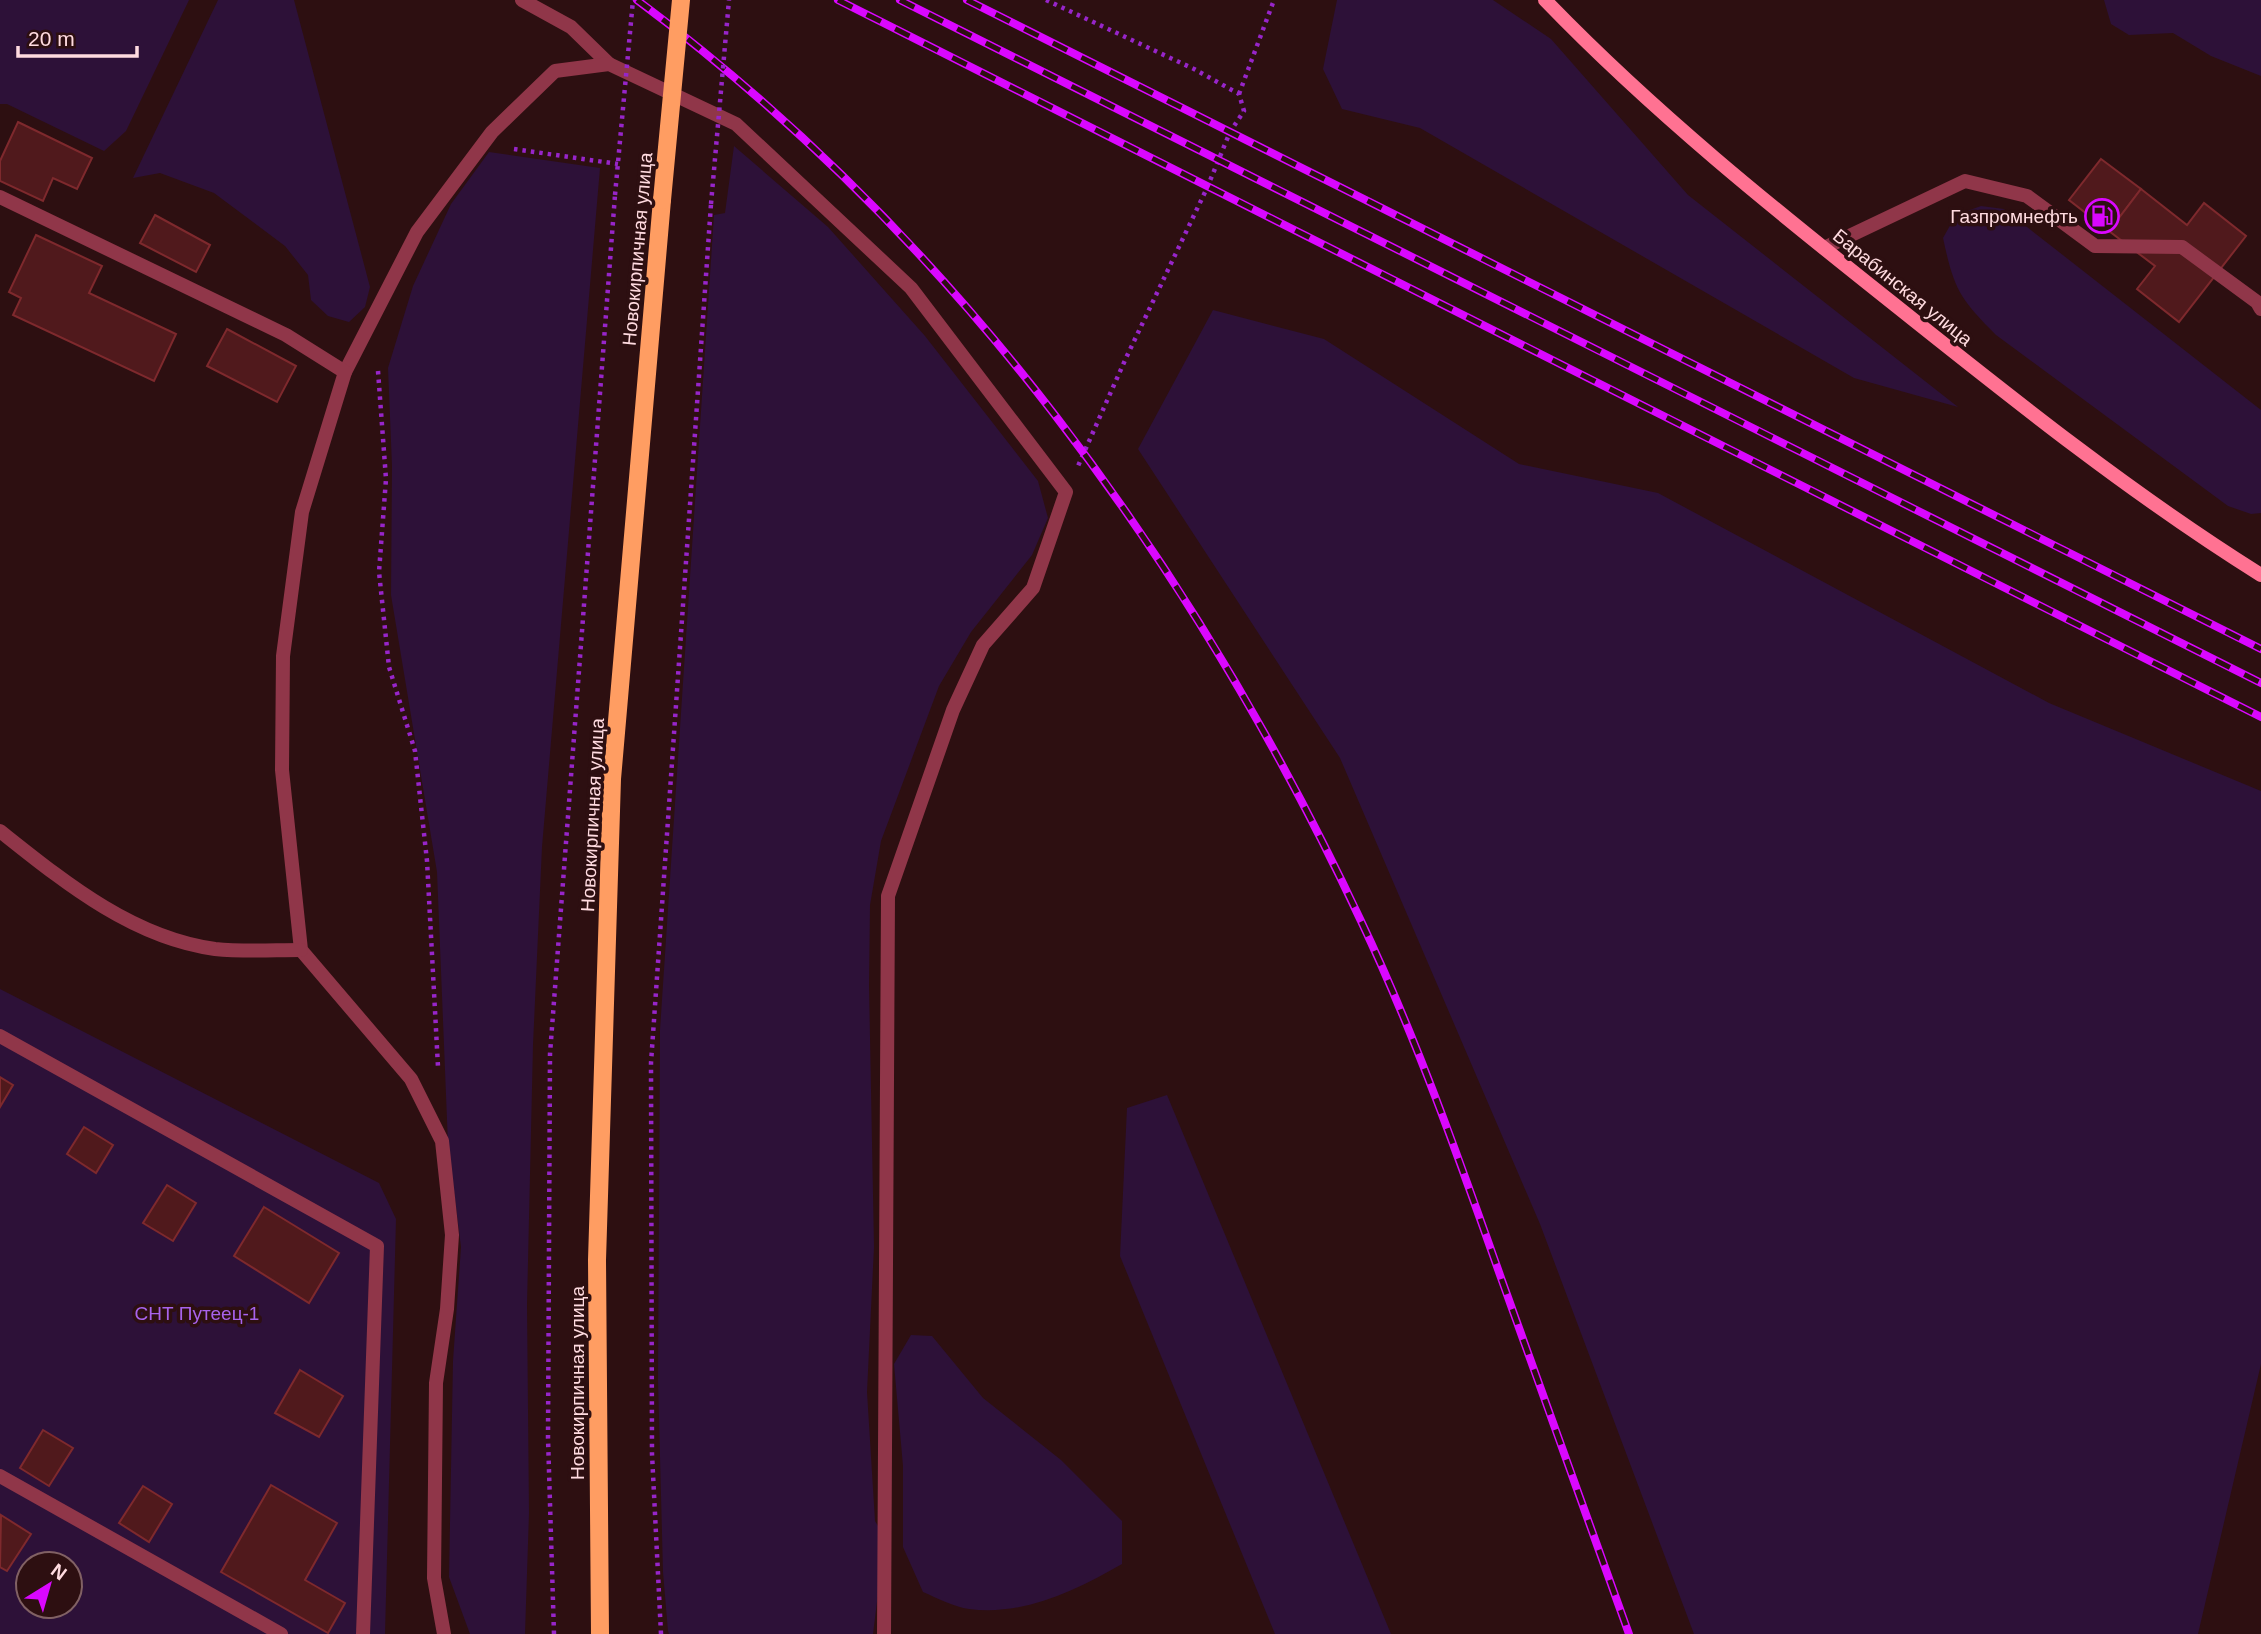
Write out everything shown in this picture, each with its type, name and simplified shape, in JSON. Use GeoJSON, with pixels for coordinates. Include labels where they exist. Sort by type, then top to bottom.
{"type":"FeatureCollection","features":[{"type":"Feature","properties":{"kind":"main road","name":"Новокирпичная улица"},"geometry":{"type":"LineString","coordinates":[[600,1634],[597,1260],[612,779],[681,0]]}},
{"type":"Feature","properties":{"kind":"main road","name":"Барабинская улица"},"geometry":{"type":"LineString","coordinates":[[1545,0],[1590,46],[1706,151],[1824,248],[2100,465],[2261,575]]}},
{"type":"Feature","properties":{"kind":"street"},"geometry":{"type":"LineString","coordinates":[[522,0],[571,27],[609,64],[736,124],[911,288],[1066,492],[1033,588],[983,645],[953,710],[888,895],[884,1634]]}},
{"type":"Feature","properties":{"kind":"street"},"geometry":{"type":"LineString","coordinates":[[444,1634],[434,1578],[436,1383],[447,1309],[452,1236],[442,1141],[411,1079],[301,950],[282,769],[283,656],[302,512],[345,372],[417,232],[483,145],[555,72],[609,64]]}},
{"type":"Feature","properties":{"kind":"street"},"geometry":{"type":"LineString","coordinates":[[1824,248],[1965,181],[2027,196],[2095,246],[2182,247],[2257,302],[2261,309]]}},
{"type":"Feature","properties":{"kind":"street"},"geometry":{"type":"LineString","coordinates":[[0,197],[286,335],[345,372]]}},
{"type":"Feature","properties":{"kind":"street"},"geometry":{"type":"LineString","coordinates":[[0,831],[80,894],[159,935],[214,948],[301,950]]}},
{"type":"Feature","properties":{"kind":"street"},"geometry":{"type":"LineString","coordinates":[[0,1036],[377,1246],[363,1634]]}},
{"type":"Feature","properties":{"kind":"street"},"geometry":{"type":"LineString","coordinates":[[0,1476],[281,1634]]}},
{"type":"Feature","properties":{"kind":"path"},"geometry":{"type":"LineString","coordinates":[[554,1634],[548,1438],[551,1054],[615,195],[633,0]]}},
{"type":"Feature","properties":{"kind":"path"},"geometry":{"type":"LineString","coordinates":[[661,1634],[652,1454],[651,1063],[711,204],[729,0]]}},
{"type":"Feature","properties":{"kind":"path"},"geometry":{"type":"LineString","coordinates":[[1046,0],[1194,69],[1239,94]]}},
{"type":"Feature","properties":{"kind":"path"},"geometry":{"type":"LineString","coordinates":[[1066,492],[1208,188],[1230,132],[1244,111],[1239,94],[1274,0]]}},
{"type":"Feature","properties":{"kind":"path"},"geometry":{"type":"LineString","coordinates":[[483,145],[618,164]]}},
{"type":"Feature","properties":{"kind":"path"},"geometry":{"type":"LineString","coordinates":[[374,317],[386,479],[379,572],[389,667],[415,751],[427,861],[438,1075]]}},
{"type":"Feature","properties":{"kind":"green space"},"geometry":{"type":"Polygon","coordinates":[[[0,0],[189,0],[126,131],[104,151],[7,104],[0,104],[0,0]]]}},
{"type":"Feature","properties":{"kind":"green space"},"geometry":{"type":"Polygon","coordinates":[[[218,0],[294,0],[370,287],[365,307],[349,322],[328,316],[311,300],[308,275],[285,246],[214,193],[160,173],[133,178],[218,0]]]}},
{"type":"Feature","properties":{"kind":"green space"},"geometry":{"type":"Polygon","coordinates":[[[1337,0],[1493,0],[1551,39],[1688,195],[1958,407],[1854,378],[1420,128],[1342,109],[1323,69],[1337,0]]]}},
{"type":"Feature","properties":{"kind":"green space"},"geometry":{"type":"Polygon","coordinates":[[[2104,0],[2261,0],[2261,76],[2211,56],[2173,33],[2129,35],[2111,24],[2104,0]]]}},
{"type":"Feature","properties":{"kind":"green space"},"geometry":{"type":"Polygon","coordinates":[[[734,146],[828,227],[925,336],[1038,481],[1048,518],[1032,555],[971,632],[939,686],[881,841],[870,905],[874,1247],[867,1392],[875,1521],[878,1526],[879,1586],[873,1634],[669,1634],[668,1631],[663,1572],[658,1380],[660,1030],[714,215],[725,213],[734,146]]]}},
{"type":"Feature","properties":{"kind":"green space"},"geometry":{"type":"Polygon","coordinates":[[[489,152],[600,168],[542,847],[533,1045],[527,1305],[529,1513],[525,1634],[470,1634],[449,1577],[453,1361],[461,1247],[448,1144],[437,872],[391,595],[392,466],[388,368],[413,286],[451,204],[489,152]]]}},
{"type":"Feature","properties":{"kind":"green space"},"geometry":{"type":"Polygon","coordinates":[[[1981,206],[2004,209],[2261,410],[2261,513],[2251,514],[2228,506],[1996,335],[1984,322],[1960,292],[1943,238],[1956,215],[1981,206]]]}},
{"type":"Feature","properties":{"kind":"green space"},"geometry":{"type":"Polygon","coordinates":[[[1213,310],[1324,339],[1519,464],[1658,493],[2049,703],[2261,791],[2261,1364],[2198,1634],[1694,1634],[1540,1224],[1340,758],[1138,449],[1213,310]]]}},
{"type":"Feature","properties":{"kind":"green space","name":"СНТ Путеец-1"},"geometry":{"type":"Polygon","coordinates":[[[0,989],[379,1183],[396,1219],[385,1634],[0,1634],[0,989]]]}},
{"type":"Feature","properties":{"kind":"green space"},"geometry":{"type":"Polygon","coordinates":[[[1167,1095],[1391,1634],[1275,1634],[1120,1256],[1127,1108],[1167,1095]]]}},
{"type":"Feature","properties":{"kind":"green space"},"geometry":{"type":"Polygon","coordinates":[[[911,1335],[932,1336],[983,1398],[1061,1460],[1122,1521],[1122,1564],[1067,1592],[1010,1609],[963,1608],[923,1592],[903,1547],[903,1466],[894,1364],[911,1335]]]}},
{"type":"Feature","properties":{"kind":"building"},"geometry":{"type":"Polygon","coordinates":[[[18,122],[92,158],[77,189],[53,178],[43,201],[0,181],[0,161],[18,122]]]}},
{"type":"Feature","properties":{"kind":"building"},"geometry":{"type":"Polygon","coordinates":[[[2101,159],[2141,189],[2109,231],[2069,200],[2101,159]]]}},
{"type":"Feature","properties":{"kind":"building"},"geometry":{"type":"Polygon","coordinates":[[[2141,189],[2187,225],[2204,203],[2246,236],[2179,322],[2137,289],[2155,266],[2109,231],[2141,189]]]}},
{"type":"Feature","properties":{"kind":"building"},"geometry":{"type":"Polygon","coordinates":[[[155,215],[210,245],[196,272],[140,243],[155,215]]]}},
{"type":"Feature","properties":{"kind":"building"},"geometry":{"type":"Polygon","coordinates":[[[36,235],[102,266],[89,293],[176,334],[154,381],[13,315],[21,298],[9,292],[36,235]]]}},
{"type":"Feature","properties":{"kind":"building"},"geometry":{"type":"Polygon","coordinates":[[[227,329],[296,366],[277,402],[207,366],[227,329]]]}},
{"type":"Feature","properties":{"kind":"building"},"geometry":{"type":"Polygon","coordinates":[[[0,1077],[13,1085],[0,1107],[0,1077]]]}},
{"type":"Feature","properties":{"kind":"building"},"geometry":{"type":"Polygon","coordinates":[[[84,1127],[113,1145],[96,1173],[67,1154],[84,1127]]]}},
{"type":"Feature","properties":{"kind":"building"},"geometry":{"type":"Polygon","coordinates":[[[167,1185],[196,1203],[173,1241],[143,1223],[167,1185]]]}},
{"type":"Feature","properties":{"kind":"building"},"geometry":{"type":"Polygon","coordinates":[[[264,1207],[339,1253],[309,1303],[234,1256],[264,1207]]]}},
{"type":"Feature","properties":{"kind":"building"},"geometry":{"type":"Polygon","coordinates":[[[300,1370],[343,1396],[319,1437],[275,1413],[300,1370]]]}},
{"type":"Feature","properties":{"kind":"building"},"geometry":{"type":"Polygon","coordinates":[[[43,1430],[73,1448],[49,1486],[20,1468],[43,1430]]]}},
{"type":"Feature","properties":{"kind":"building"},"geometry":{"type":"Polygon","coordinates":[[[271,1485],[337,1523],[305,1580],[345,1603],[328,1633],[221,1572],[271,1485]]]}},
{"type":"Feature","properties":{"kind":"building"},"geometry":{"type":"Polygon","coordinates":[[[143,1486],[172,1504],[149,1542],[119,1523],[143,1486]]]}},
{"type":"Feature","properties":{"kind":"building"},"geometry":{"type":"Polygon","coordinates":[[[1,1515],[31,1534],[21,1550],[14,1550],[14,1560],[7,1571],[0,1567],[1,1515]]]}},
{"type":"Feature","properties":{"kind":"railway"},"geometry":{"type":"LineString","coordinates":[[637,0],[752,93],[860,193],[961,301],[1055,415],[1142,535],[1222,660],[1295,789],[1361,921],[1400,1008],[1452,1141],[1629,1634]]}},
{"type":"Feature","properties":{"kind":"railway"},"geometry":{"type":"LineString","coordinates":[[838,0],[2261,717]]}},
{"type":"Feature","properties":{"kind":"railway"},"geometry":{"type":"LineString","coordinates":[[900,0],[2261,683]]}},
{"type":"Feature","properties":{"kind":"railway"},"geometry":{"type":"LineString","coordinates":[[967,0],[2261,649]]}},
{"type":"Feature","properties":{"kind":"place","name":"Газпромнефть"},"geometry":{"type":"Point","coordinates":[2102,216]}}]}
